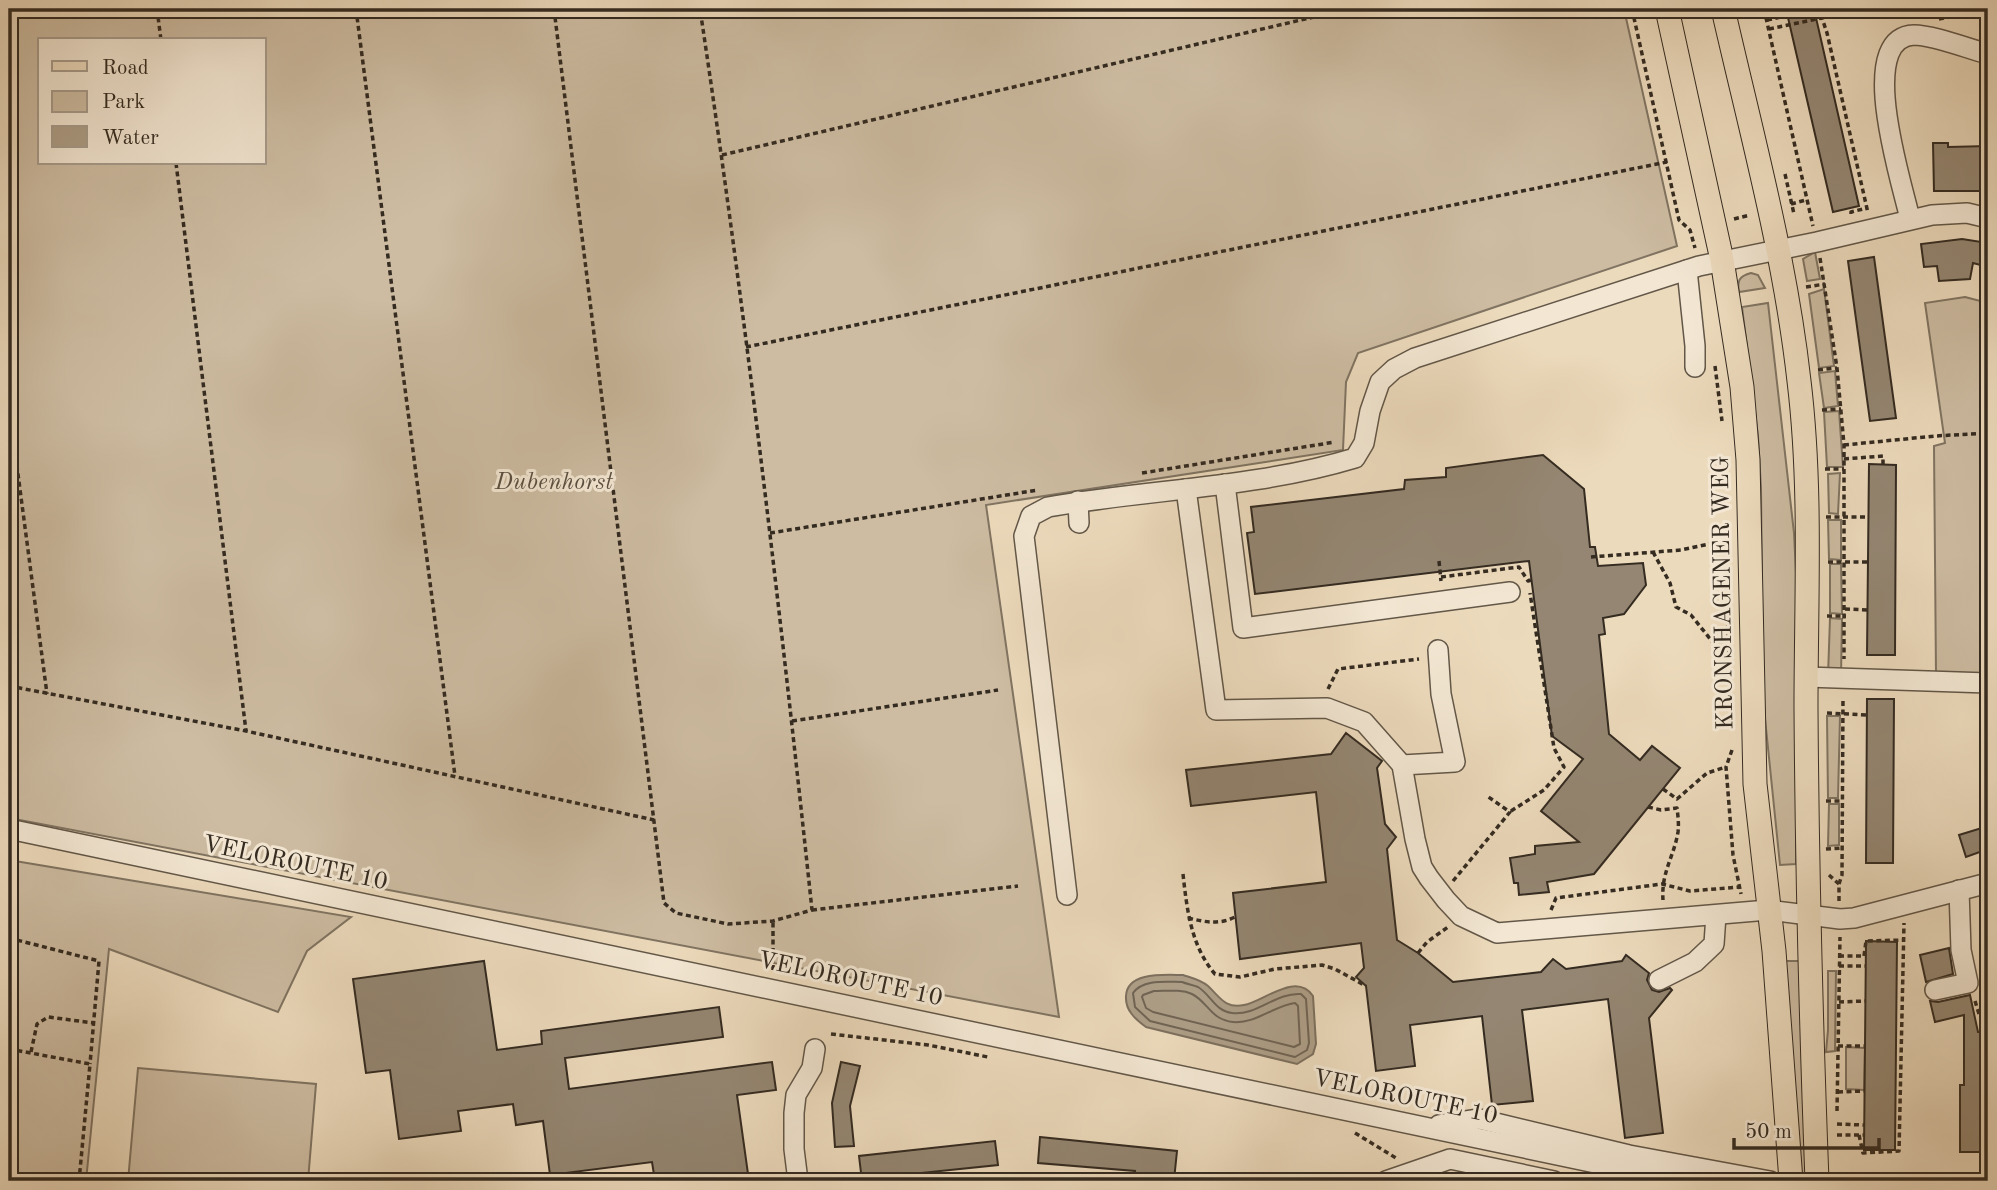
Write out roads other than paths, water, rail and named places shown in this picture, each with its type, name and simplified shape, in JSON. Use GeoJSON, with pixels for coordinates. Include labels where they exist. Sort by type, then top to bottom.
{"type":"FeatureCollection","features":[{"type":"Feature","properties":{"kind":"main road","name":"KRONSHAGENER WEG"},"geometry":{"type":"LineString","coordinates":[[1667,9],[1715,224],[1742,387],[1748,460],[1755,784],[1774,951],[1791,1181]]}},
{"type":"Feature","properties":{"kind":"main road"},"geometry":{"type":"LineString","coordinates":[[1723,9],[1777,249],[1799,380],[1804,443],[1808,915],[1817,1181]]}},
{"type":"Feature","properties":{"kind":"street"},"geometry":{"type":"LineString","coordinates":[[1910,219],[1887,118],[1884,85],[1887,56],[1898,42],[1914,35],[1988,54]]}},
{"type":"Feature","properties":{"kind":"street"},"geometry":{"type":"LineString","coordinates":[[1067,895],[1024,536],[1031,516],[1048,507],[1078,502],[1225,484],[1323,468],[1355,458],[1364,443],[1370,411],[1380,382],[1394,369],[1415,358],[1722,260],[1932,215],[1967,213],[1988,218]]}},
{"type":"Feature","properties":{"kind":"street"},"geometry":{"type":"LineString","coordinates":[[1687,270],[1695,367]]}},
{"type":"Feature","properties":{"kind":"street"},"geometry":{"type":"LineString","coordinates":[[1225,484],[1243,628],[1510,592]]}},
{"type":"Feature","properties":{"kind":"street"},"geometry":{"type":"LineString","coordinates":[[1186,489],[1216,710],[1327,708],[1364,722],[1402,765],[1422,867],[1461,916],[1497,933],[1768,910],[1840,919],[1854,918],[1988,883]]}},
{"type":"Feature","properties":{"kind":"street"},"geometry":{"type":"LineString","coordinates":[[1078,502],[1079,523]]}},
{"type":"Feature","properties":{"kind":"street"},"geometry":{"type":"LineString","coordinates":[[1402,765],[1455,762],[1441,694],[1438,650]]}},
{"type":"Feature","properties":{"kind":"street"},"geometry":{"type":"LineString","coordinates":[[1806,677],[1988,683]]}},
{"type":"Feature","properties":{"kind":"street","name":"VELOROUTE 10"},"geometry":{"type":"LineString","coordinates":[[9,829],[1681,1181]]}},
{"type":"Feature","properties":{"kind":"street"},"geometry":{"type":"LineString","coordinates":[[1935,990],[1968,983],[1961,950],[1959,890]]}},
{"type":"Feature","properties":{"kind":"street"},"geometry":{"type":"LineString","coordinates":[[1659,980],[1695,962],[1714,944],[1716,915]]}},
{"type":"Feature","properties":{"kind":"street"},"geometry":{"type":"LineString","coordinates":[[798,1181],[793,1149],[796,1095],[811,1068],[815,1049]]}},
{"type":"Feature","properties":{"kind":"street"},"geometry":{"type":"LineString","coordinates":[[1424,1127],[1479,1119],[1629,1155],[1770,1181]]}},
{"type":"Feature","properties":{"kind":"street"},"geometry":{"type":"LineString","coordinates":[[1386,1181],[1420,1173],[1450,1159],[1555,1181]]}},
{"type":"Feature","properties":{"kind":"water"},"geometry":{"type":"Polygon","coordinates":[[[1183,975],[1205,984],[1227,1004],[1237,1006],[1252,1003],[1289,987],[1306,989],[1313,996],[1316,1044],[1313,1054],[1297,1064],[1146,1027],[1138,1021],[1127,1006],[1128,988],[1133,982],[1148,976],[1183,975]]]}},
{"type":"Feature","properties":{"kind":"park label","name":"Dubenhorst"},"geometry":{"type":"Point","coordinates":[554,483]}}]}
